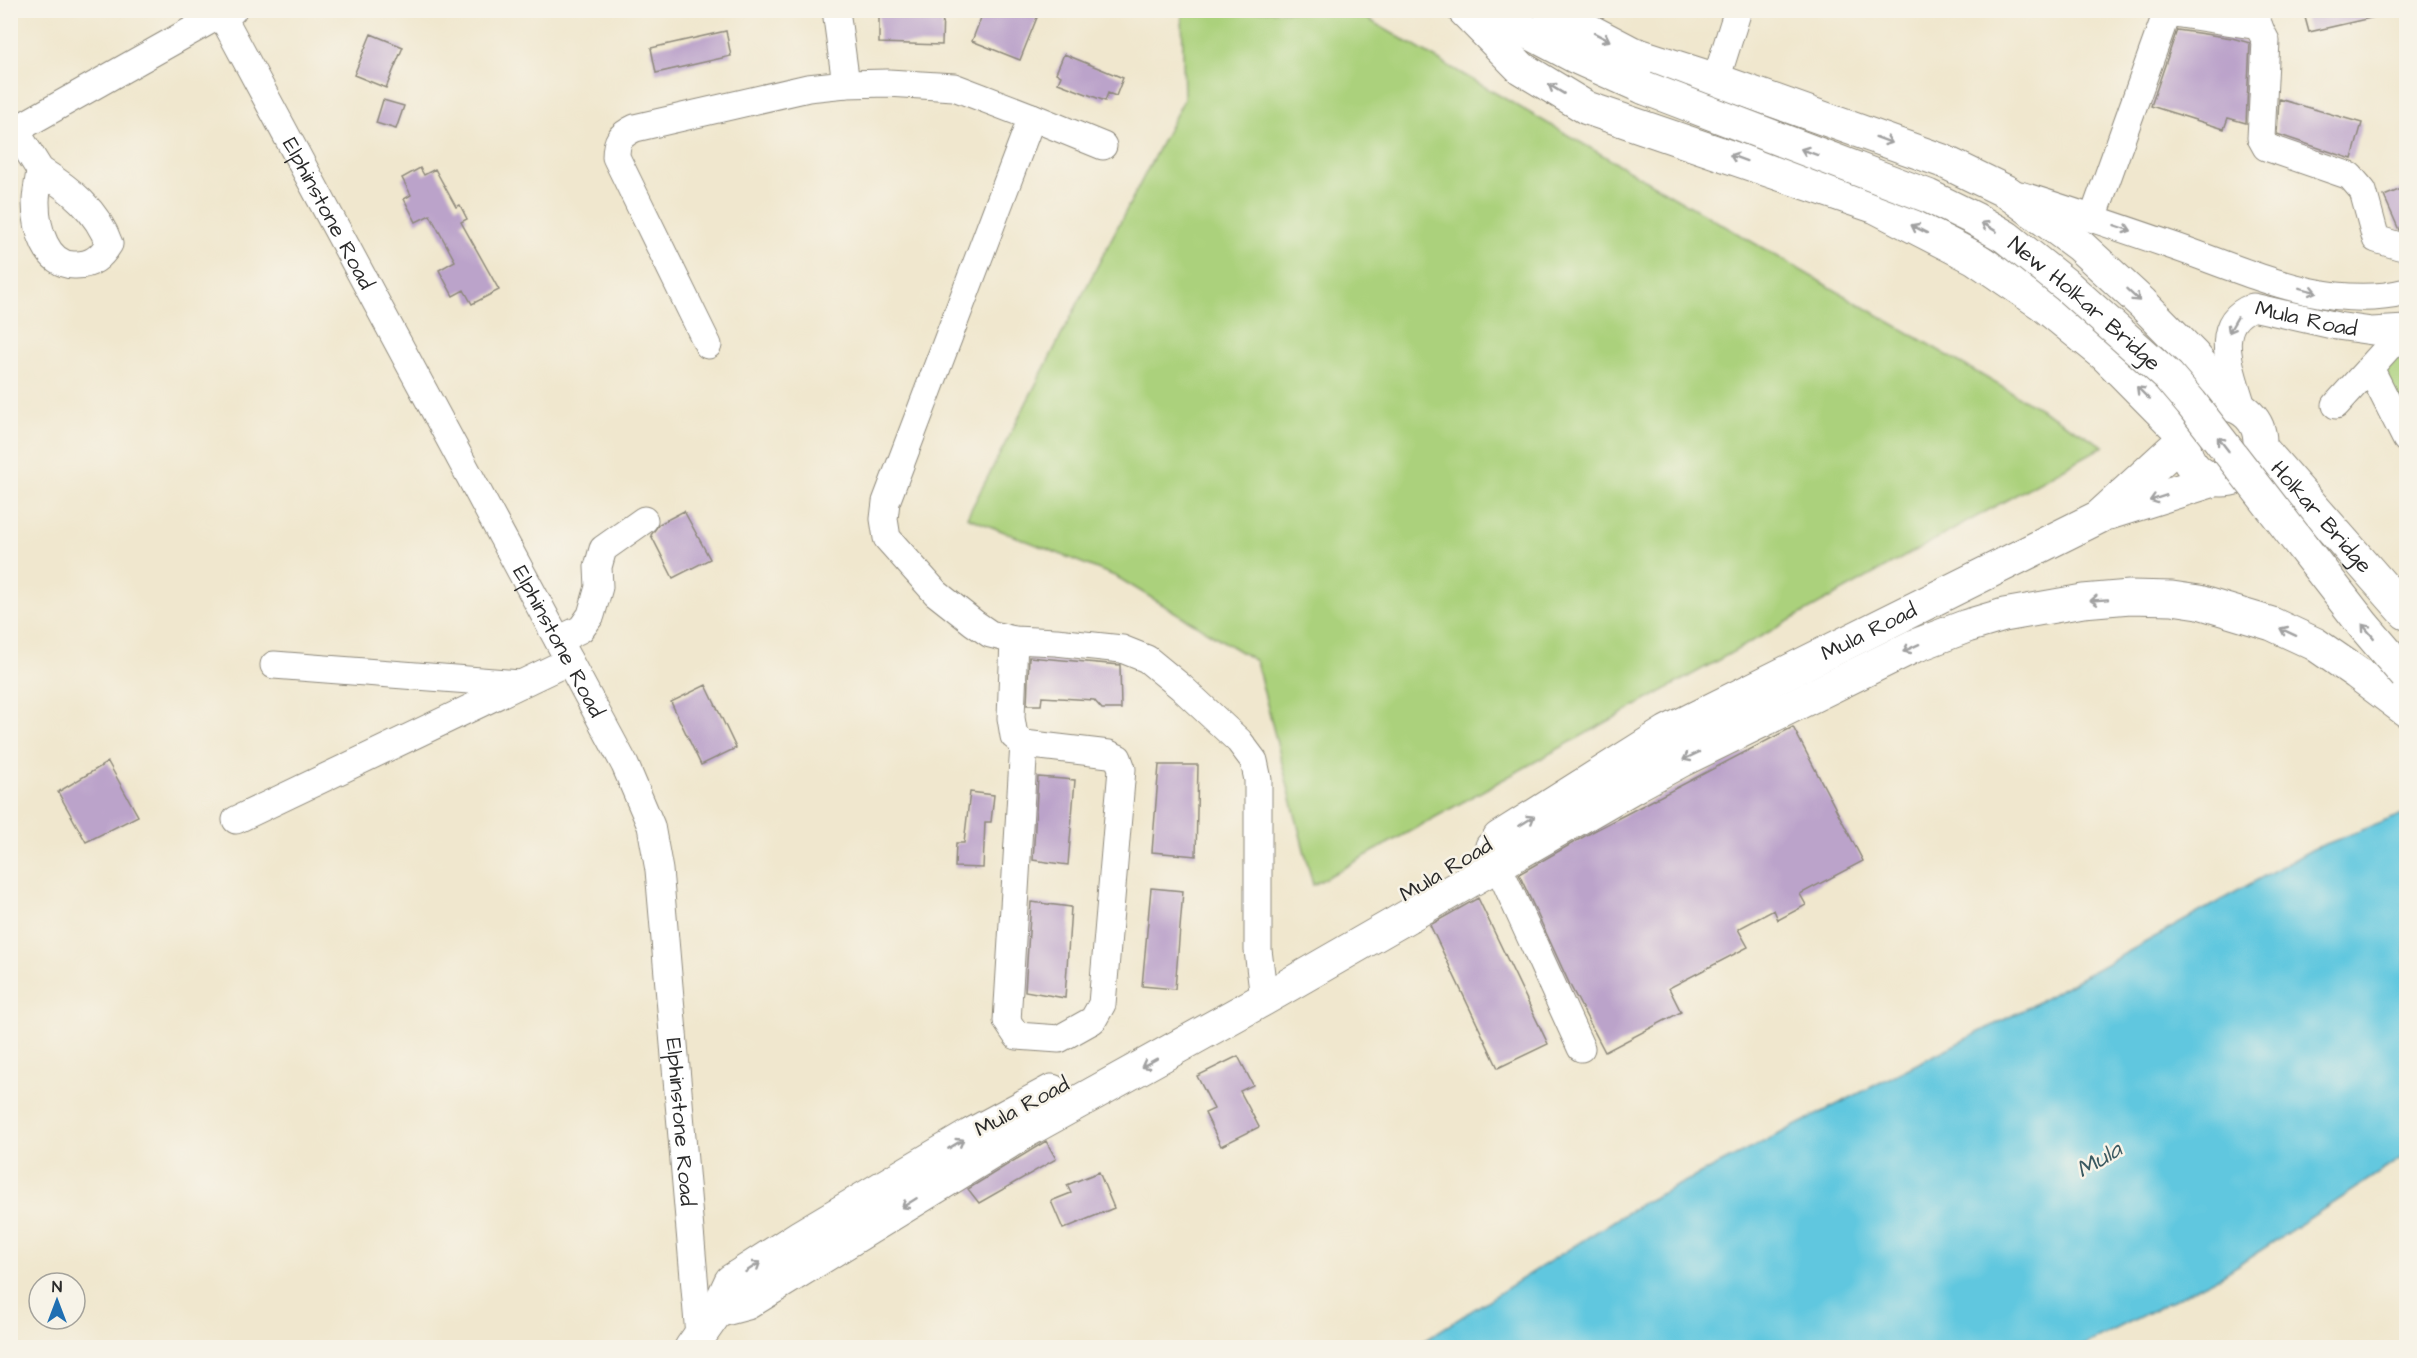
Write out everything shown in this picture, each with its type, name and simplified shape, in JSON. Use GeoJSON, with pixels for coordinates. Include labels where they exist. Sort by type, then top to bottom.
{"type":"FeatureCollection","features":[{"type":"Feature","properties":{"kind":"main road"},"geometry":{"type":"LineString","coordinates":[[1464,10],[1521,68],[1587,108],[1876,207],[1975,258],[2041,303],[2105,355],[2184,437]]}},
{"type":"Feature","properties":{"kind":"main road","name":"New Holkar Bridge"},"geometry":{"type":"LineString","coordinates":[[1487,10],[1576,57],[1645,88],[1928,196],[2006,237],[2115,327],[2168,376],[2364,626],[2406,675]]}},
{"type":"Feature","properties":{"kind":"main road"},"geometry":{"type":"LineString","coordinates":[[1550,10],[1632,53],[1716,80],[1943,161],[2007,192],[2080,246],[2142,303],[2257,426],[2260,447],[2252,466],[2244,473],[2225,481],[2204,476],[2188,461],[2184,437],[2193,416],[2202,409],[2222,404],[2238,408]]}},
{"type":"Feature","properties":{"kind":"main road","name":"Mula Road"},"geometry":{"type":"LineString","coordinates":[[703,1331],[747,1303],[933,1173],[1068,1095],[1263,988],[1635,775],[1667,732],[2099,517],[2184,437]]}},
{"type":"Feature","properties":{"kind":"main road","name":"Holkar Bridge"},"geometry":{"type":"LineString","coordinates":[[2260,447],[2406,613]]}},
{"type":"Feature","properties":{"kind":"main road"},"geometry":{"type":"LineString","coordinates":[[2099,517],[2214,480]]}},
{"type":"Feature","properties":{"kind":"main road"},"geometry":{"type":"LineString","coordinates":[[1635,775],[1744,730],[1912,648],[1967,626],[2004,615],[2046,607],[2130,597],[2172,598],[2199,602],[2272,624],[2315,645],[2406,710]]}},
{"type":"Feature","properties":{"kind":"street"},"geometry":{"type":"LineString","coordinates":[[836,10],[846,84]]}},
{"type":"Feature","properties":{"kind":"street"},"geometry":{"type":"LineString","coordinates":[[1716,80],[1738,10]]}},
{"type":"Feature","properties":{"kind":"street"},"geometry":{"type":"LineString","coordinates":[[40,170],[13,132],[224,12]]}},
{"type":"Feature","properties":{"kind":"street","name":"Elphinstone Road"},"geometry":{"type":"LineString","coordinates":[[224,12],[625,765],[651,826],[659,870],[703,1331]]}},
{"type":"Feature","properties":{"kind":"street"},"geometry":{"type":"LineString","coordinates":[[2093,218],[2167,12],[2254,18],[2266,41],[2261,138],[2266,147],[2350,176],[2363,190],[2376,239],[2399,246],[2406,244]]}},
{"type":"Feature","properties":{"kind":"street"},"geometry":{"type":"LineString","coordinates":[[708,345],[616,158],[616,143],[623,134],[635,128],[808,88],[888,82],[954,87],[1103,146]]}},
{"type":"Feature","properties":{"kind":"street"},"geometry":{"type":"LineString","coordinates":[[1032,117],[886,502],[884,519],[887,537],[936,593],[990,634],[1014,640],[1056,642],[1122,650],[1147,659],[1239,741],[1254,761],[1258,780],[1258,950],[1263,988]]}},
{"type":"Feature","properties":{"kind":"street"},"geometry":{"type":"LineString","coordinates":[[2007,192],[2093,218],[2315,292],[2376,297],[2406,292]]}},
{"type":"Feature","properties":{"kind":"street","name":"Mula Road"},"geometry":{"type":"LineString","coordinates":[[2238,408],[2226,349],[2229,329],[2242,312],[2253,307],[2337,326],[2372,331],[2405,329]]}},
{"type":"Feature","properties":{"kind":"street"},"geometry":{"type":"LineString","coordinates":[[2336,405],[2405,329]]}},
{"type":"Feature","properties":{"kind":"street"},"geometry":{"type":"LineString","coordinates":[[2370,368],[2406,438]]}},
{"type":"Feature","properties":{"kind":"street"},"geometry":{"type":"LineString","coordinates":[[236,820],[521,684],[564,650],[591,615],[599,587],[598,567],[603,549],[644,520]]}},
{"type":"Feature","properties":{"kind":"street"},"geometry":{"type":"LineString","coordinates":[[1014,640],[1011,718],[1014,736],[1024,744],[1109,754],[1118,758],[1122,769],[1102,1004],[1093,1020],[1059,1039],[1017,1036],[1007,1021],[1024,744]]}},
{"type":"Feature","properties":{"kind":"street"},"geometry":{"type":"LineString","coordinates":[[274,665],[521,684]]}},
{"type":"Feature","properties":{"kind":"street"},"geometry":{"type":"LineString","coordinates":[[1493,855],[1581,1048]]}},
{"type":"Feature","properties":{"kind":"green space"},"geometry":{"type":"Polygon","coordinates":[[[1182,11],[1354,11],[2104,446],[1313,885],[1256,661],[1117,577],[967,517],[1184,99],[1182,11]]]}},
{"type":"Feature","properties":{"kind":"green space"},"geometry":{"type":"Polygon","coordinates":[[[2406,353],[2406,437],[2370,368],[2406,353]]]}},
{"type":"Feature","properties":{"kind":"water","name":"Mula"},"geometry":{"type":"Polygon","coordinates":[[[2406,813],[2406,1155],[2223,1275],[2080,1347],[1414,1347],[1639,1205],[2029,1007],[2313,849],[2406,813]]]}},
{"type":"Feature","properties":{"kind":"building"},"geometry":{"type":"Polygon","coordinates":[[[879,10],[943,10],[942,45],[879,43],[879,10]]]}},
{"type":"Feature","properties":{"kind":"building"},"geometry":{"type":"Polygon","coordinates":[[[984,10],[1040,10],[1020,60],[972,41],[984,10]]]}},
{"type":"Feature","properties":{"kind":"building"},"geometry":{"type":"Polygon","coordinates":[[[2303,10],[2374,10],[2375,17],[2309,32],[2303,10]]]}},
{"type":"Feature","properties":{"kind":"building"},"geometry":{"type":"Polygon","coordinates":[[[2177,30],[2250,43],[2246,123],[2228,118],[2224,129],[2151,106],[2177,30]]]}},
{"type":"Feature","properties":{"kind":"building"},"geometry":{"type":"Polygon","coordinates":[[[726,31],[731,56],[656,73],[651,48],[726,31]]]}},
{"type":"Feature","properties":{"kind":"building"},"geometry":{"type":"Polygon","coordinates":[[[371,34],[403,47],[386,88],[354,75],[371,34]]]}},
{"type":"Feature","properties":{"kind":"building"},"geometry":{"type":"Polygon","coordinates":[[[1064,54],[1123,78],[1116,96],[1108,93],[1105,101],[1058,83],[1061,76],[1056,73],[1064,54]]]}},
{"type":"Feature","properties":{"kind":"building"},"geometry":{"type":"Polygon","coordinates":[[[2279,99],[2362,123],[2352,159],[2277,134],[2279,99]]]}},
{"type":"Feature","properties":{"kind":"building"},"geometry":{"type":"Polygon","coordinates":[[[383,100],[404,106],[396,129],[376,123],[383,100]]]}},
{"type":"Feature","properties":{"kind":"building"},"geometry":{"type":"Polygon","coordinates":[[[420,168],[424,175],[435,169],[456,207],[460,205],[467,219],[461,222],[499,290],[472,304],[464,290],[453,296],[439,270],[455,261],[430,215],[416,222],[404,199],[411,195],[402,178],[420,168]]]}},
{"type":"Feature","properties":{"kind":"building"},"geometry":{"type":"Polygon","coordinates":[[[2406,187],[2406,229],[2399,230],[2384,196],[2406,187]]]}},
{"type":"Feature","properties":{"kind":"building"},"geometry":{"type":"Polygon","coordinates":[[[684,511],[710,559],[673,578],[651,535],[659,524],[684,511]]]}},
{"type":"Feature","properties":{"kind":"building"},"geometry":{"type":"Polygon","coordinates":[[[1029,657],[1120,665],[1121,709],[1102,709],[1094,700],[1042,697],[1041,705],[1027,705],[1029,657]]]}},
{"type":"Feature","properties":{"kind":"building"},"geometry":{"type":"Polygon","coordinates":[[[706,685],[736,748],[701,765],[671,702],[706,685]]]}},
{"type":"Feature","properties":{"kind":"building"},"geometry":{"type":"Polygon","coordinates":[[[1793,727],[1863,861],[1800,894],[1806,905],[1778,920],[1774,910],[1738,929],[1748,947],[1669,988],[1681,1012],[1605,1052],[1570,985],[1519,874],[1592,832],[1793,727]]]}},
{"type":"Feature","properties":{"kind":"building"},"geometry":{"type":"Polygon","coordinates":[[[108,762],[138,816],[86,842],[58,792],[108,762]]]}},
{"type":"Feature","properties":{"kind":"building"},"geometry":{"type":"Polygon","coordinates":[[[1159,765],[1198,765],[1196,856],[1152,852],[1159,765]]]}},
{"type":"Feature","properties":{"kind":"building"},"geometry":{"type":"Polygon","coordinates":[[[1038,777],[1075,780],[1068,865],[1033,860],[1038,777]]]}},
{"type":"Feature","properties":{"kind":"building"},"geometry":{"type":"Polygon","coordinates":[[[970,792],[994,795],[991,822],[985,822],[983,868],[955,867],[956,843],[964,843],[970,792]]]}},
{"type":"Feature","properties":{"kind":"building"},"geometry":{"type":"Polygon","coordinates":[[[1151,888],[1183,891],[1175,989],[1142,986],[1151,888]]]}},
{"type":"Feature","properties":{"kind":"building"},"geometry":{"type":"Polygon","coordinates":[[[1478,898],[1548,1044],[1498,1068],[1430,925],[1478,898]]]}},
{"type":"Feature","properties":{"kind":"building"},"geometry":{"type":"Polygon","coordinates":[[[1031,902],[1071,907],[1065,998],[1025,991],[1031,902]]]}},
{"type":"Feature","properties":{"kind":"building"},"geometry":{"type":"Polygon","coordinates":[[[1238,1056],[1253,1085],[1240,1091],[1259,1127],[1221,1146],[1205,1113],[1214,1109],[1197,1076],[1238,1056]]]}},
{"type":"Feature","properties":{"kind":"building"},"geometry":{"type":"Polygon","coordinates":[[[1046,1141],[1056,1159],[979,1203],[968,1189],[1046,1141]]]}},
{"type":"Feature","properties":{"kind":"building"},"geometry":{"type":"Polygon","coordinates":[[[1099,1172],[1114,1208],[1063,1229],[1051,1201],[1071,1193],[1067,1185],[1099,1172]]]}}]}
